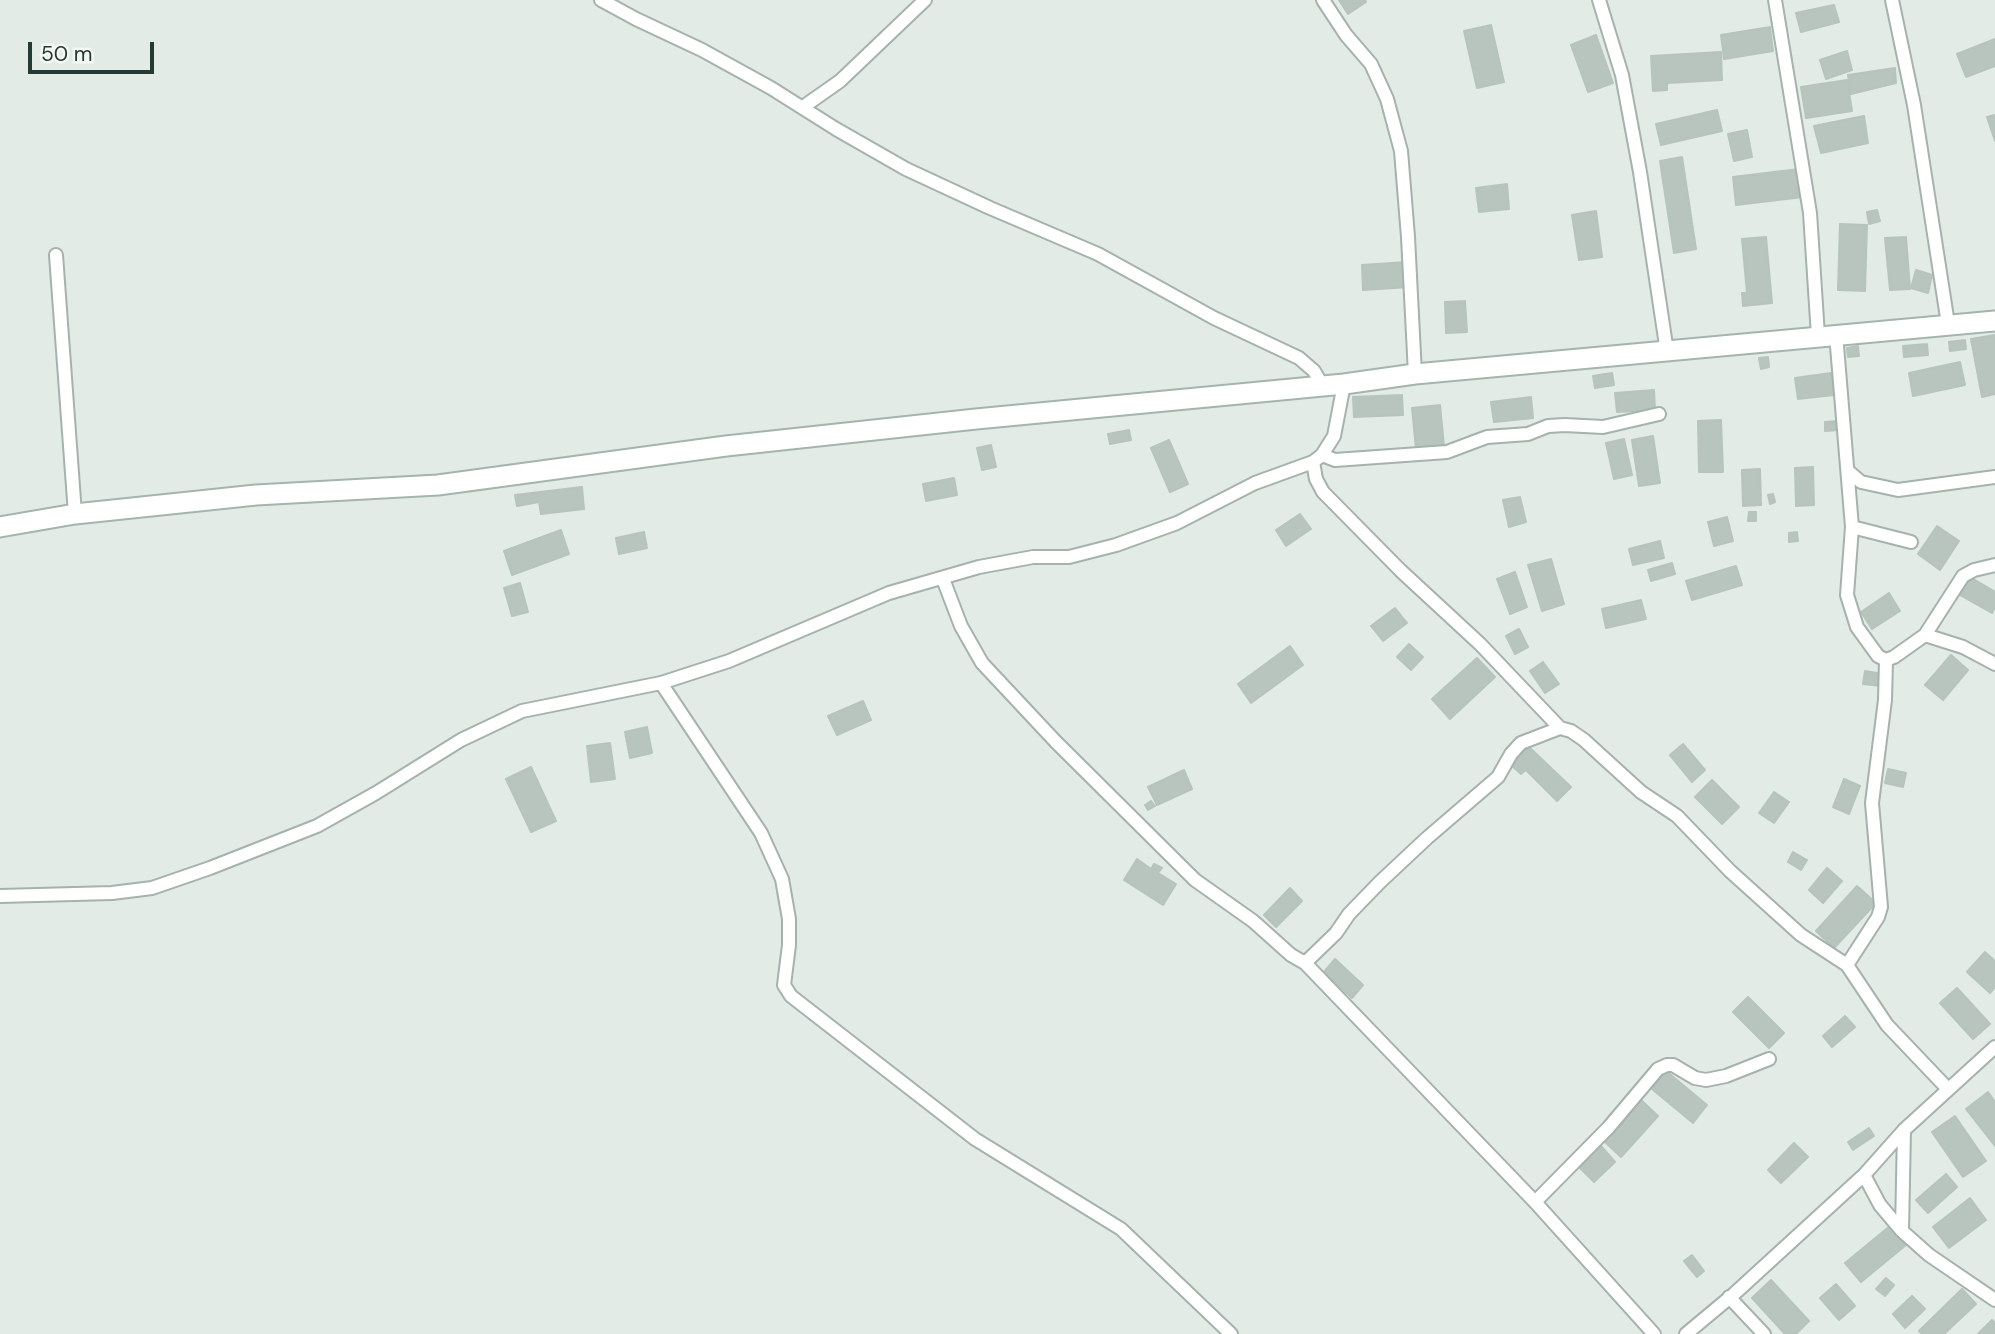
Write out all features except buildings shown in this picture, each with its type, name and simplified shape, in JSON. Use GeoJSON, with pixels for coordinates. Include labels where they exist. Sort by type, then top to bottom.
{"type":"FeatureCollection","features":[{"type":"Feature","properties":{"kind":"street"},"geometry":{"type":"LineString","coordinates":[[601,0],[702,50],[906,169],[1098,254],[1214,318],[1299,358],[1314,371],[1323,386]]}},
{"type":"Feature","properties":{"kind":"street"},"geometry":{"type":"LineString","coordinates":[[803,107],[839,81],[925,0]]}},
{"type":"Feature","properties":{"kind":"street"},"geometry":{"type":"LineString","coordinates":[[1324,0],[1346,35],[1371,64],[1387,99],[1401,151],[1415,374]]}},
{"type":"Feature","properties":{"kind":"street"},"geometry":{"type":"LineString","coordinates":[[1599,0],[1627,99],[1667,352]]}},
{"type":"Feature","properties":{"kind":"street"},"geometry":{"type":"LineString","coordinates":[[1775,0],[1848,471],[1852,527],[1847,595],[1857,627],[1878,656],[1886,660],[1894,657],[1925,635],[1963,576],[1995,565]]}},
{"type":"Feature","properties":{"kind":"street"},"geometry":{"type":"LineString","coordinates":[[1892,0],[1914,105],[1948,324]]}},
{"type":"Feature","properties":{"kind":"street"},"geometry":{"type":"LineString","coordinates":[[56,255],[75,514]]}},
{"type":"Feature","properties":{"kind":"street"},"geometry":{"type":"LineString","coordinates":[[0,527],[75,514],[256,495],[438,485],[740,444],[976,419],[1344,384],[1415,374],[1995,321]]}},
{"type":"Feature","properties":{"kind":"street"},"geometry":{"type":"LineString","coordinates":[[1344,384],[1334,436],[1318,459],[1316,480],[1323,492],[1401,571],[1480,644],[1560,728],[1571,731],[1584,740],[1641,792],[1677,816],[1730,871],[1801,935],[1847,965],[1887,1025],[1947,1088]]}},
{"type":"Feature","properties":{"kind":"street"},"geometry":{"type":"LineString","coordinates":[[0,896],[112,893],[152,888],[317,826],[461,740],[522,711],[661,683],[729,661],[890,593],[979,567],[1033,557],[1069,557],[1116,545],[1177,523],[1255,483],[1318,459],[1447,452],[1487,437],[1528,434],[1548,426],[1603,427],[1659,414]]}},
{"type":"Feature","properties":{"kind":"street"},"geometry":{"type":"LineString","coordinates":[[1848,471],[1861,482],[1898,490],[1995,477]]}},
{"type":"Feature","properties":{"kind":"street"},"geometry":{"type":"LineString","coordinates":[[1852,527],[1912,542]]}},
{"type":"Feature","properties":{"kind":"street"},"geometry":{"type":"LineString","coordinates":[[943,579],[961,626],[982,663],[1046,732],[1195,880],[1253,921],[1291,955],[1305,963],[1535,1202],[1654,1334]]}},
{"type":"Feature","properties":{"kind":"street"},"geometry":{"type":"LineString","coordinates":[[1925,635],[1963,647],[1995,664]]}},
{"type":"Feature","properties":{"kind":"street"},"geometry":{"type":"LineString","coordinates":[[1847,965],[1878,917],[1881,907],[1872,803],[1885,700],[1886,660]]}},
{"type":"Feature","properties":{"kind":"street"},"geometry":{"type":"LineString","coordinates":[[661,683],[761,833],[782,879],[789,919],[784,985],[791,996],[975,1139],[1121,1229],[1231,1334]]}},
{"type":"Feature","properties":{"kind":"street"},"geometry":{"type":"LineString","coordinates":[[1305,963],[1336,933],[1349,914],[1389,873],[1499,777],[1511,754],[1521,743],[1560,728]]}},
{"type":"Feature","properties":{"kind":"street"},"geometry":{"type":"LineString","coordinates":[[1686,1334],[1864,1175],[1904,1130],[1995,1047]]}},
{"type":"Feature","properties":{"kind":"street"},"geometry":{"type":"LineString","coordinates":[[1535,1202],[1609,1127],[1658,1069],[1673,1065],[1695,1078],[1706,1080],[1726,1076],[1769,1059]]}},
{"type":"Feature","properties":{"kind":"street"},"geometry":{"type":"LineString","coordinates":[[1902,1231],[1904,1130]]}},
{"type":"Feature","properties":{"kind":"street"},"geometry":{"type":"LineString","coordinates":[[1864,1175],[1880,1205],[1902,1231],[1929,1255],[1995,1300]]}},
{"type":"Feature","properties":{"kind":"street"},"geometry":{"type":"LineString","coordinates":[[1729,1297],[1765,1334]]}}]}
